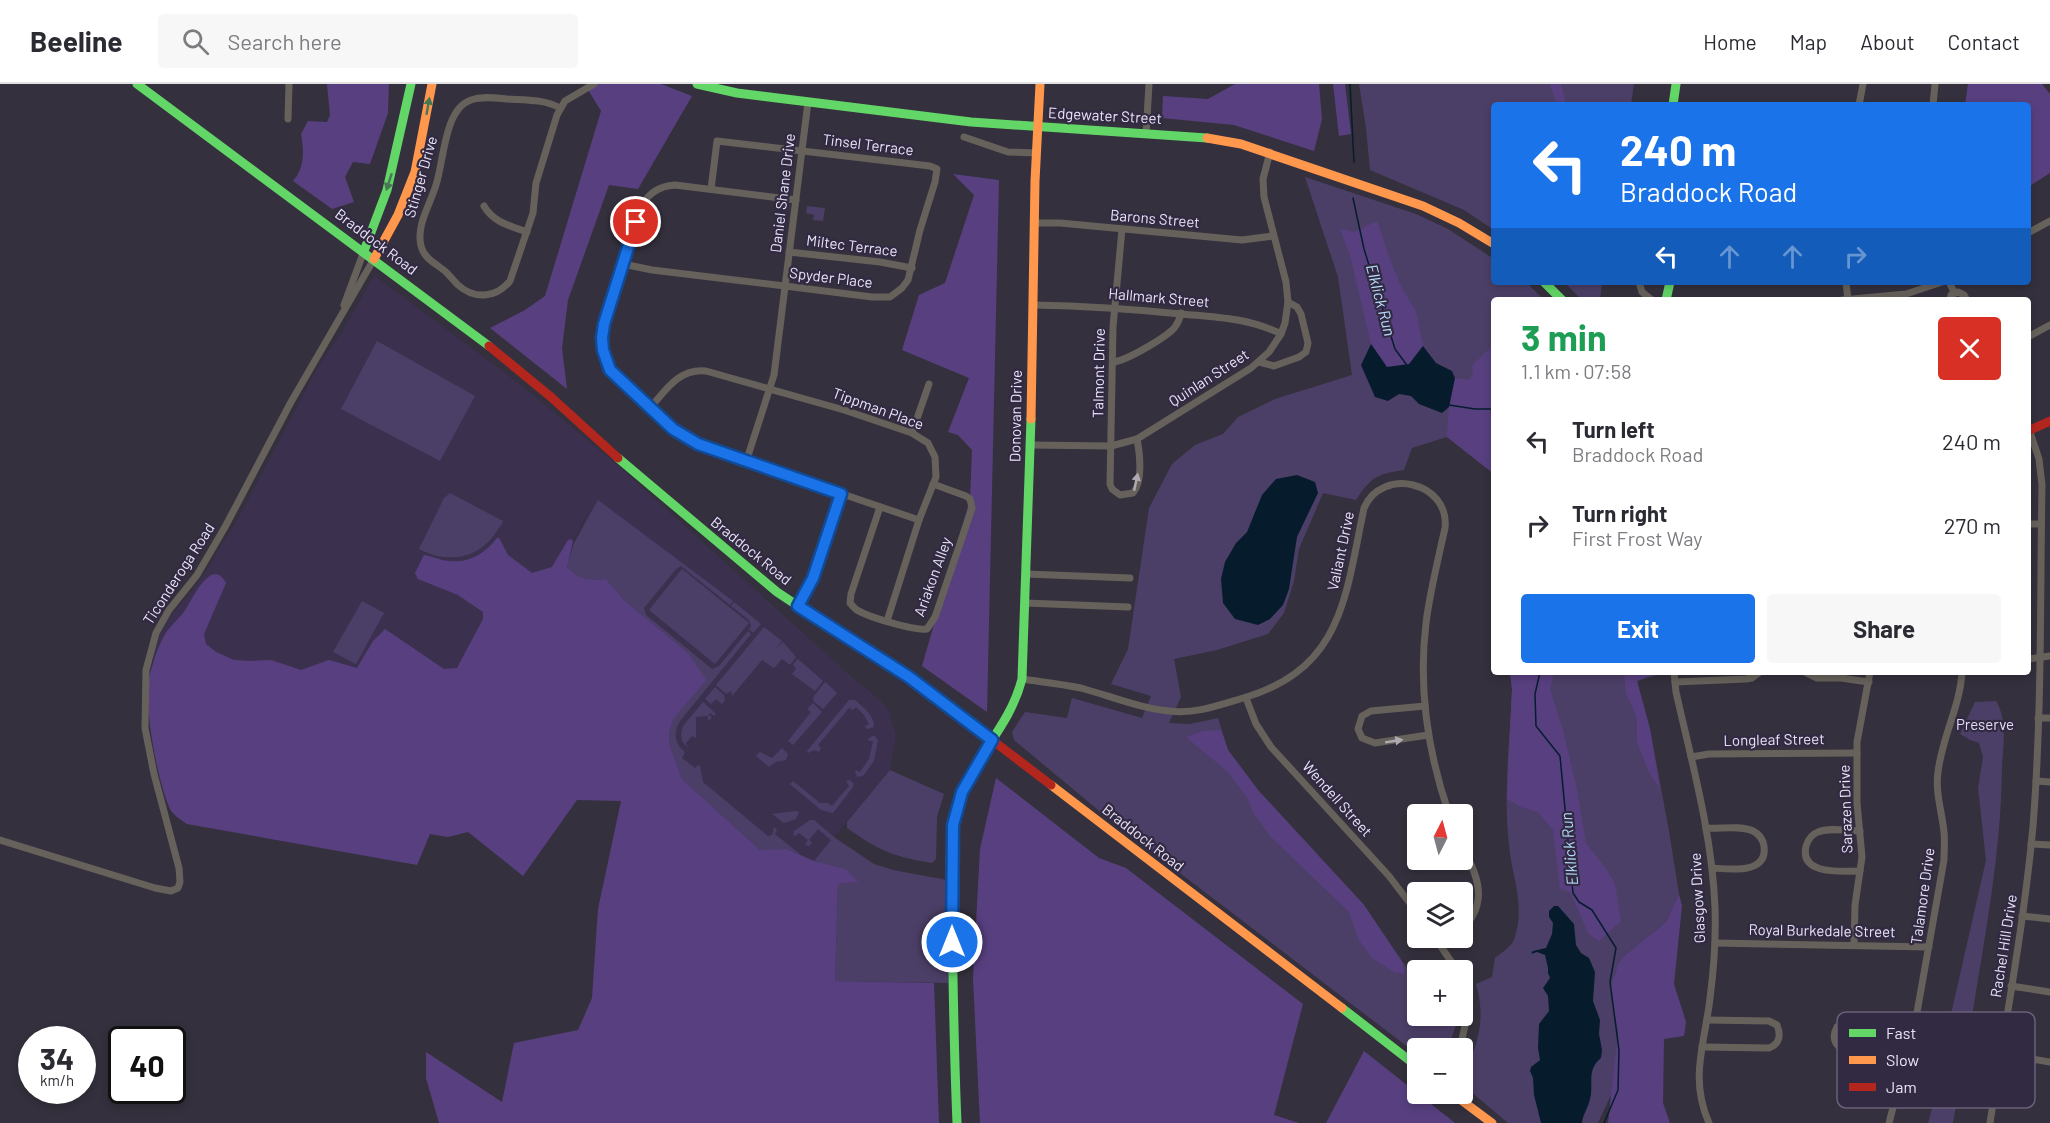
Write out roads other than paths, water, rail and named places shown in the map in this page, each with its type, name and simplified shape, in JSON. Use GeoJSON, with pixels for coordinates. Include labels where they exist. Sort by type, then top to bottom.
{"type":"FeatureCollection","features":[{"type":"Feature","properties":{"kind":"main road","name":"Braddock Road"},"geometry":{"type":"LineString","coordinates":[[137,84],[364,251],[551,398],[639,477],[777,592],[909,677],[1407,1059]]}},
{"type":"Feature","properties":{"kind":"main road"},"geometry":{"type":"LineString","coordinates":[[364,251],[399,152],[411,84]]}},
{"type":"Feature","properties":{"kind":"main road"},"geometry":{"type":"LineString","coordinates":[[374,259],[405,199],[415,172],[432,84]]}},
{"type":"Feature","properties":{"kind":"main road","name":"Edgewater Street"},"geometry":{"type":"LineString","coordinates":[[697,84],[737,93],[971,123],[1219,139],[1270,152],[1426,207],[1460,223],[1491,242]]}},
{"type":"Feature","properties":{"kind":"main road","name":"Donovan Drive"},"geometry":{"type":"LineString","coordinates":[[957,1123],[952,989],[953,825],[962,792],[1013,709],[1018,699],[1022,679],[1036,153],[1040,84]]}},
{"type":"Feature","properties":{"kind":"main road"},"geometry":{"type":"LineString","coordinates":[[1674,102],[1677,84]]}},
{"type":"Feature","properties":{"kind":"main road"},"geometry":{"type":"LineString","coordinates":[[1547,285],[1559,297]]}},
{"type":"Feature","properties":{"kind":"main road"},"geometry":{"type":"LineString","coordinates":[[2031,428],[2050,421]]}},
{"type":"Feature","properties":{"kind":"main road"},"geometry":{"type":"LineString","coordinates":[[1467,1104],[1492,1123]]}},
{"type":"Feature","properties":{"kind":"street"},"geometry":{"type":"LineString","coordinates":[[288,84],[288,119]]}},
{"type":"Feature","properties":{"kind":"street"},"geometry":{"type":"LineString","coordinates":[[560,108],[565,101],[594,84]]}},
{"type":"Feature","properties":{"kind":"street"},"geometry":{"type":"LineString","coordinates":[[1146,134],[1149,84]]}},
{"type":"Feature","properties":{"kind":"street"},"geometry":{"type":"LineString","coordinates":[[1860,102],[1863,84]]}},
{"type":"Feature","properties":{"kind":"street"},"geometry":{"type":"LineString","coordinates":[[1933,102],[1935,84]]}},
{"type":"Feature","properties":{"kind":"street","name":"Stinger Drive"},"geometry":{"type":"LineString","coordinates":[[485,97],[548,102],[560,108],[536,183],[533,213],[510,281],[496,294],[478,295],[466,290],[428,259],[422,250],[419,235],[440,170],[450,121],[462,104],[471,99],[485,97]]}},
{"type":"Feature","properties":{"kind":"street","name":"Daniel Shane Drive"},"geometry":{"type":"LineString","coordinates":[[746,462],[774,375],[808,102]]}},
{"type":"Feature","properties":{"kind":"street"},"geometry":{"type":"LineString","coordinates":[[964,137],[1008,152],[1036,153]]}},
{"type":"Feature","properties":{"kind":"street","name":"Tinsel Terrace"},"geometry":{"type":"LineString","coordinates":[[711,189],[717,141],[930,166]]}},
{"type":"Feature","properties":{"kind":"street","name":"Quinlan Street"},"geometry":{"type":"LineString","coordinates":[[1030,445],[1111,446],[1137,439],[1259,362],[1269,352],[1281,334],[1288,302],[1286,282],[1263,192],[1265,168],[1270,152]]}},
{"type":"Feature","properties":{"kind":"street","name":"Spyder Place"},"geometry":{"type":"LineString","coordinates":[[623,264],[872,297],[890,297],[905,285],[912,268],[920,230],[937,174],[937,169],[930,166]]}},
{"type":"Feature","properties":{"kind":"street"},"geometry":{"type":"LineString","coordinates":[[796,200],[675,185],[657,189],[650,194],[640,208],[604,324],[603,350],[610,370],[686,439],[746,462],[919,520]]}},
{"type":"Feature","properties":{"kind":"street"},"geometry":{"type":"LineString","coordinates":[[483,206],[497,221],[527,232]]}},
{"type":"Feature","properties":{"kind":"street"},"geometry":{"type":"LineString","coordinates":[[2031,231],[2050,221]]}},
{"type":"Feature","properties":{"kind":"street","name":"Barons Street"},"geometry":{"type":"LineString","coordinates":[[1034,223],[1242,240],[1273,236]]}},
{"type":"Feature","properties":{"kind":"street","name":"Talmont Drive"},"geometry":{"type":"LineString","coordinates":[[1122,229],[1115,307],[1111,446],[1112,488],[1120,495],[1129,495],[1136,490],[1138,485],[1139,448],[1137,439]]}},
{"type":"Feature","properties":{"kind":"street","name":"Ticonderoga Road"},"geometry":{"type":"LineString","coordinates":[[336,326],[364,251]]}},
{"type":"Feature","properties":{"kind":"street","name":"Miltec Terrace"},"geometry":{"type":"LineString","coordinates":[[789,252],[880,262],[912,268]]}},
{"type":"Feature","properties":{"kind":"street","name":"Ticonderoga Road"},"geometry":{"type":"LineString","coordinates":[[0,840],[155,888],[171,891],[178,888],[179,868],[153,774],[145,728],[144,684],[149,655],[156,633],[169,610],[197,575],[291,402],[374,259]]}},
{"type":"Feature","properties":{"kind":"street"},"geometry":{"type":"LineString","coordinates":[[1640,285],[1642,292],[1648,297]]}},
{"type":"Feature","properties":{"kind":"street"},"geometry":{"type":"LineString","coordinates":[[1877,297],[1906,294],[1933,285]]}},
{"type":"Feature","properties":{"kind":"street"},"geometry":{"type":"LineString","coordinates":[[1950,285],[1954,292]]}},
{"type":"Feature","properties":{"kind":"street"},"geometry":{"type":"LineString","coordinates":[[1952,297],[1954,292]]}},
{"type":"Feature","properties":{"kind":"street"},"geometry":{"type":"LineString","coordinates":[[1954,292],[1962,293],[1965,297]]}},
{"type":"Feature","properties":{"kind":"street"},"geometry":{"type":"LineString","coordinates":[[1259,362],[1274,366],[1306,352],[1308,343],[1300,314],[1297,308],[1288,302]]}},
{"type":"Feature","properties":{"kind":"street","name":"Hallmark Street"},"geometry":{"type":"LineString","coordinates":[[1033,305],[1115,307],[1241,319],[1265,326],[1281,334]]}},
{"type":"Feature","properties":{"kind":"street"},"geometry":{"type":"LineString","coordinates":[[1113,362],[1126,359],[1173,330],[1181,314]]}},
{"type":"Feature","properties":{"kind":"street"},"geometry":{"type":"LineString","coordinates":[[2031,336],[2049,328]]}},
{"type":"Feature","properties":{"kind":"street","name":"Tippman Place"},"geometry":{"type":"LineString","coordinates":[[650,408],[678,377],[698,370],[844,410],[912,433],[928,443],[933,450],[937,468],[886,621]]}},
{"type":"Feature","properties":{"kind":"street"},"geometry":{"type":"LineString","coordinates":[[912,433],[929,384]]}},
{"type":"Feature","properties":{"kind":"street","name":"Rachel Hill Drive"},"geometry":{"type":"LineString","coordinates":[[2007,1012],[2031,844],[2036,781],[2041,470],[2031,434]]}},
{"type":"Feature","properties":{"kind":"street","name":"Valiant Drive"},"geometry":{"type":"LineString","coordinates":[[1022,679],[1073,687],[1170,712],[1205,709],[1272,688],[1309,663],[1325,643],[1339,619],[1367,501],[1376,490],[1396,483],[1421,488],[1439,501],[1445,515],[1426,622],[1423,664],[1428,735],[1446,804]]}},
{"type":"Feature","properties":{"kind":"street","name":"Ariakon Alley"},"geometry":{"type":"LineString","coordinates":[[880,507],[850,603],[856,610],[886,621],[919,630],[927,629],[935,617],[972,508],[970,499],[966,496],[933,484]]}},
{"type":"Feature","properties":{"kind":"street"},"geometry":{"type":"LineString","coordinates":[[798,606],[813,578],[841,494]]}},
{"type":"Feature","properties":{"kind":"street"},"geometry":{"type":"LineString","coordinates":[[2031,524],[2041,524]]}},
{"type":"Feature","properties":{"kind":"street"},"geometry":{"type":"LineString","coordinates":[[1026,574],[1130,578]]}},
{"type":"Feature","properties":{"kind":"street"},"geometry":{"type":"LineString","coordinates":[[1025,603],[1128,607]]}},
{"type":"Feature","properties":{"kind":"street"},"geometry":{"type":"LineString","coordinates":[[2031,658],[2050,656]]}},
{"type":"Feature","properties":{"kind":"street","name":"Glasgow Drive"},"geometry":{"type":"LineString","coordinates":[[1674,675],[1712,868],[1715,943],[1707,1020],[1698,1073],[1698,1087],[1709,1123]]}},
{"type":"Feature","properties":{"kind":"street"},"geometry":{"type":"LineString","coordinates":[[1675,682],[1746,679],[1756,675]]}},
{"type":"Feature","properties":{"kind":"street"},"geometry":{"type":"LineString","coordinates":[[1811,675],[1817,678],[1841,678],[1869,682]]}},
{"type":"Feature","properties":{"kind":"street","name":"Sarazen Drive"},"geometry":{"type":"LineString","coordinates":[[1854,945],[1855,905],[1862,857],[1857,803],[1857,753],[1860,716],[1870,675]]}},
{"type":"Feature","properties":{"kind":"street","name":"Talamore Drive"},"geometry":{"type":"LineString","coordinates":[[1916,1012],[1944,860],[1944,834],[1937,776],[1941,750],[1959,697],[1962,675]]}},
{"type":"Feature","properties":{"kind":"street","name":"Wendell Street"},"geometry":{"type":"LineString","coordinates":[[1246,698],[1256,724],[1271,747],[1389,876],[1407,900]]}},
{"type":"Feature","properties":{"kind":"street"},"geometry":{"type":"LineString","coordinates":[[1425,706],[1371,711],[1362,716],[1358,729],[1362,738],[1375,743],[1428,735]]}},
{"type":"Feature","properties":{"kind":"street"},"geometry":{"type":"LineString","coordinates":[[2038,718],[2050,718]]}},
{"type":"Feature","properties":{"kind":"street","name":"Longleaf Street"},"geometry":{"type":"LineString","coordinates":[[1691,757],[1709,754],[1857,753]]}},
{"type":"Feature","properties":{"kind":"street"},"geometry":{"type":"LineString","coordinates":[[2036,781],[2050,782]]}},
{"type":"Feature","properties":{"kind":"street"},"geometry":{"type":"LineString","coordinates":[[1706,828],[1753,831],[1761,838],[1765,848],[1762,859],[1750,868],[1712,868]]}},
{"type":"Feature","properties":{"kind":"street"},"geometry":{"type":"LineString","coordinates":[[1860,831],[1818,832],[1810,838],[1806,848],[1807,859],[1819,870],[1860,871]]}},
{"type":"Feature","properties":{"kind":"street"},"geometry":{"type":"LineString","coordinates":[[2031,844],[2050,845]]}},
{"type":"Feature","properties":{"kind":"street"},"geometry":{"type":"LineString","coordinates":[[1473,866],[1479,891],[1477,908],[1473,914]]}},
{"type":"Feature","properties":{"kind":"street"},"geometry":{"type":"LineString","coordinates":[[2022,916],[2050,919]]}},
{"type":"Feature","properties":{"kind":"street","name":"Royal Burkedale Street"},"geometry":{"type":"LineString","coordinates":[[1715,943],[1929,947]]}},
{"type":"Feature","properties":{"kind":"street"},"geometry":{"type":"LineString","coordinates":[[2011,986],[2050,992]]}},
{"type":"Feature","properties":{"kind":"street"},"geometry":{"type":"LineString","coordinates":[[1702,1047],[1770,1048],[1778,1043],[1779,1039],[1777,1025],[1769,1021],[1707,1020]]}},
{"type":"Feature","properties":{"kind":"street"},"geometry":{"type":"LineString","coordinates":[[1837,1030],[1834,1035],[1837,1045]]}},
{"type":"Feature","properties":{"kind":"street"},"geometry":{"type":"LineString","coordinates":[[2035,1060],[2050,1062]]}},
{"type":"Feature","properties":{"kind":"street","name":"Talamore Drive"},"geometry":{"type":"LineString","coordinates":[[1889,1123],[1893,1108]]}},
{"type":"Feature","properties":{"kind":"street","name":"Rachel Hill Drive"},"geometry":{"type":"LineString","coordinates":[[1990,1123],[1992,1108]]}},
{"type":"Feature","properties":{"kind":"water"},"geometry":{"type":"Polygon","coordinates":[[[1371,344],[1387,367],[1409,364],[1423,346],[1436,363],[1452,371],[1455,378],[1449,407],[1442,413],[1419,404],[1411,396],[1399,394],[1388,401],[1375,397],[1361,365],[1371,344]]]}},
{"type":"Feature","properties":{"kind":"water"},"geometry":{"type":"Polygon","coordinates":[[[1297,475],[1315,482],[1318,493],[1297,537],[1289,589],[1283,605],[1270,619],[1258,625],[1235,619],[1223,603],[1221,579],[1225,562],[1236,543],[1247,532],[1262,495],[1276,479],[1297,475]]]}},
{"type":"Feature","properties":{"kind":"water"},"geometry":{"type":"Polygon","coordinates":[[[1554,906],[1558,906],[1574,924],[1576,945],[1581,953],[1589,958],[1595,972],[1593,1001],[1600,1020],[1599,1034],[1602,1050],[1601,1058],[1592,1072],[1590,1099],[1582,1123],[1541,1123],[1530,1071],[1531,1067],[1540,1060],[1539,1024],[1549,1011],[1548,996],[1543,988],[1550,978],[1545,955],[1537,952],[1531,954],[1533,951],[1546,948],[1552,934],[1553,923],[1549,917],[1549,911],[1554,906]]]}},
{"type":"Feature","properties":{"kind":"waterway","name":"Elklick Run"},"geometry":{"type":"LineString","coordinates":[[1350,84],[1354,162]]}},
{"type":"Feature","properties":{"kind":"waterway","name":"Elklick Run"},"geometry":{"type":"LineString","coordinates":[[1353,198],[1364,249],[1395,349],[1406,364]]}},
{"type":"Feature","properties":{"kind":"waterway","name":"Elklick Run"},"geometry":{"type":"LineString","coordinates":[[1449,405],[1491,409]]}},
{"type":"Feature","properties":{"kind":"waterway","name":"Elklick Run"},"geometry":{"type":"LineString","coordinates":[[1539,675],[1535,694],[1536,726],[1560,756],[1573,893],[1579,902],[1592,910],[1616,948],[1610,982],[1619,1050],[1618,1090],[1604,1123]]}},
{"type":"Feature","properties":{"kind":"park label","name":"Preserve"},"geometry":{"type":"Point","coordinates":[1985,725]}}]}
